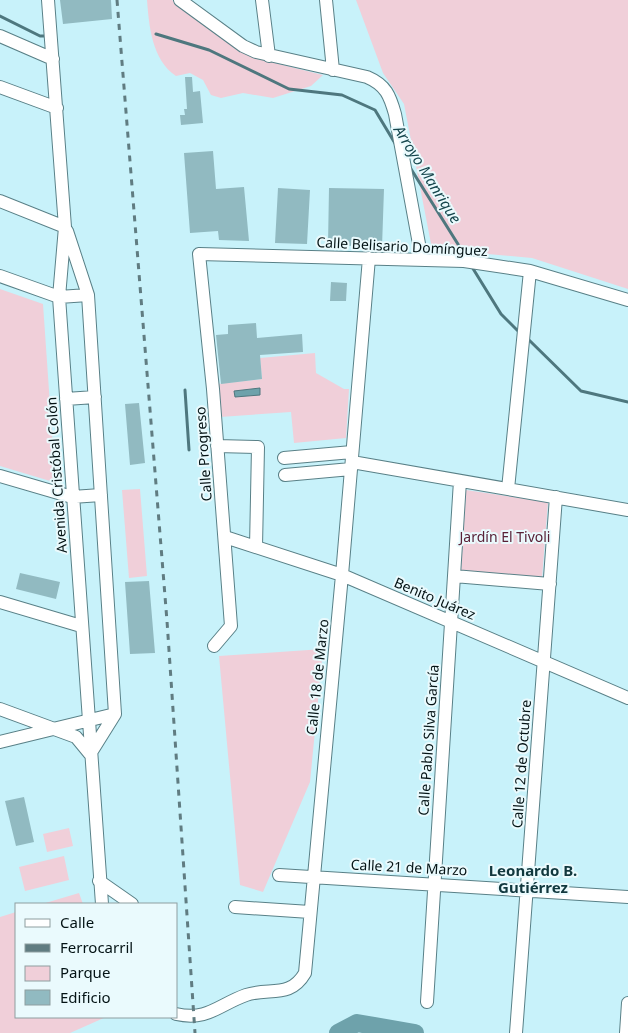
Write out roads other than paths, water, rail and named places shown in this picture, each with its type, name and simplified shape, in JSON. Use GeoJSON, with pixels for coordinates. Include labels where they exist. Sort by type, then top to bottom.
{"type":"FeatureCollection","features":[{"type":"Feature","properties":{"kind":"street","name":"Avenida Cristóbal Colón"},"geometry":{"type":"LineString","coordinates":[[48,0],[65,227],[59,297],[102,903]]}},
{"type":"Feature","properties":{"kind":"street"},"geometry":{"type":"LineString","coordinates":[[180,0],[243,46],[270,56],[367,77],[382,85],[391,98],[395,114],[422,260]]}},
{"type":"Feature","properties":{"kind":"street"},"geometry":{"type":"LineString","coordinates":[[262,0],[270,56]]}},
{"type":"Feature","properties":{"kind":"street"},"geometry":{"type":"LineString","coordinates":[[326,0],[334,70]]}},
{"type":"Feature","properties":{"kind":"street"},"geometry":{"type":"LineString","coordinates":[[0,36],[53,59]]}},
{"type":"Feature","properties":{"kind":"street"},"geometry":{"type":"LineString","coordinates":[[0,87],[57,108]]}},
{"type":"Feature","properties":{"kind":"street"},"geometry":{"type":"LineString","coordinates":[[0,201],[65,227]]}},
{"type":"Feature","properties":{"kind":"street","name":"Avenida Cristóbal Colón"},"geometry":{"type":"LineString","coordinates":[[65,227],[88,296],[115,714]]}},
{"type":"Feature","properties":{"kind":"street","name":"Calle Belisario Domínguez"},"geometry":{"type":"LineString","coordinates":[[200,254],[468,262],[530,271],[628,300]]}},
{"type":"Feature","properties":{"kind":"street","name":"Calle Progreso"},"geometry":{"type":"LineString","coordinates":[[200,254],[225,537],[230,626],[214,646]]}},
{"type":"Feature","properties":{"kind":"street","name":"Calle 18 de Marzo"},"geometry":{"type":"LineString","coordinates":[[178,1014],[192,1017],[206,1014],[246,995],[284,991],[299,983],[305,973],[369,258]]}},
{"type":"Feature","properties":{"kind":"street"},"geometry":{"type":"LineString","coordinates":[[508,489],[530,271]]}},
{"type":"Feature","properties":{"kind":"street"},"geometry":{"type":"LineString","coordinates":[[0,276],[59,297],[88,296]]}},
{"type":"Feature","properties":{"kind":"street"},"geometry":{"type":"LineString","coordinates":[[66,399],[95,397]]}},
{"type":"Feature","properties":{"kind":"street"},"geometry":{"type":"LineString","coordinates":[[217,446],[258,447],[256,547]]}},
{"type":"Feature","properties":{"kind":"street"},"geometry":{"type":"LineString","coordinates":[[352,461],[289,475],[287,458],[352,461],[628,510]]}},
{"type":"Feature","properties":{"kind":"street"},"geometry":{"type":"LineString","coordinates":[[0,476],[72,497],[101,494]]}},
{"type":"Feature","properties":{"kind":"street","name":"Calle Pablo Silva García"},"geometry":{"type":"LineString","coordinates":[[427,1002],[460,480]]}},
{"type":"Feature","properties":{"kind":"street","name":"Calle 12 de Octubre"},"geometry":{"type":"LineString","coordinates":[[516,1033],[556,498]]}},
{"type":"Feature","properties":{"kind":"street","name":"Benito Juárez"},"geometry":{"type":"LineString","coordinates":[[225,537],[342,574],[628,698]]}},
{"type":"Feature","properties":{"kind":"street"},"geometry":{"type":"LineString","coordinates":[[454,576],[550,584]]}},
{"type":"Feature","properties":{"kind":"street"},"geometry":{"type":"LineString","coordinates":[[0,602],[82,626]]}},
{"type":"Feature","properties":{"kind":"street"},"geometry":{"type":"LineString","coordinates":[[0,709],[52,730],[76,737],[90,754],[115,714]]}},
{"type":"Feature","properties":{"kind":"street"},"geometry":{"type":"LineString","coordinates":[[0,742],[115,714]]}},
{"type":"Feature","properties":{"kind":"street","name":"Calle 21 de Marzo"},"geometry":{"type":"LineString","coordinates":[[279,875],[527,889],[628,897]]}},
{"type":"Feature","properties":{"kind":"street"},"geometry":{"type":"LineString","coordinates":[[99,881],[131,903]]}},
{"type":"Feature","properties":{"kind":"street"},"geometry":{"type":"LineString","coordinates":[[235,906],[310,912]]}},
{"type":"Feature","properties":{"kind":"street"},"geometry":{"type":"LineString","coordinates":[[626,1033],[628,1003]]}},
{"type":"Feature","properties":{"kind":"water"},"geometry":{"type":"Polygon","coordinates":[[[260,388],[260,395],[235,397],[234,391],[260,388]]]}},
{"type":"Feature","properties":{"kind":"waterway","name":"Arroyo Manrique"},"geometry":{"type":"LineString","coordinates":[[0,16],[40,36],[47,36]]}},
{"type":"Feature","properties":{"kind":"waterway","name":"Arroyo Manrique"},"geometry":{"type":"LineString","coordinates":[[156,34],[209,50],[289,89],[342,95],[375,110],[396,145]]}},
{"type":"Feature","properties":{"kind":"waterway","name":"Arroyo Manrique"},"geometry":{"type":"LineString","coordinates":[[411,169],[466,257]]}},
{"type":"Feature","properties":{"kind":"waterway","name":"Arroyo Manrique"},"geometry":{"type":"LineString","coordinates":[[472,267],[501,314],[519,332]]}},
{"type":"Feature","properties":{"kind":"waterway","name":"Arroyo Manrique"},"geometry":{"type":"LineString","coordinates":[[528,339],[581,391],[628,402]]}},
{"type":"Feature","properties":{"kind":"waterway"},"geometry":{"type":"LineString","coordinates":[[185,390],[189,450]]}},
{"type":"Feature","properties":{"kind":"waterway"},"geometry":{"type":"LineString","coordinates":[[338,1033],[357,1023],[415,1033]]}},
{"type":"Feature","properties":{"kind":"railway"},"geometry":{"type":"LineString","coordinates":[[117,0],[167,621],[195,1033]]}},
{"type":"Feature","properties":{"kind":"district","name":"Leonardo B. Gutiérrez"},"geometry":{"type":"Point","coordinates":[533,878]}},
{"type":"Feature","properties":{"kind":"park label","name":"Jardín El Tivoli"},"geometry":{"type":"Point","coordinates":[505,536]}}]}
